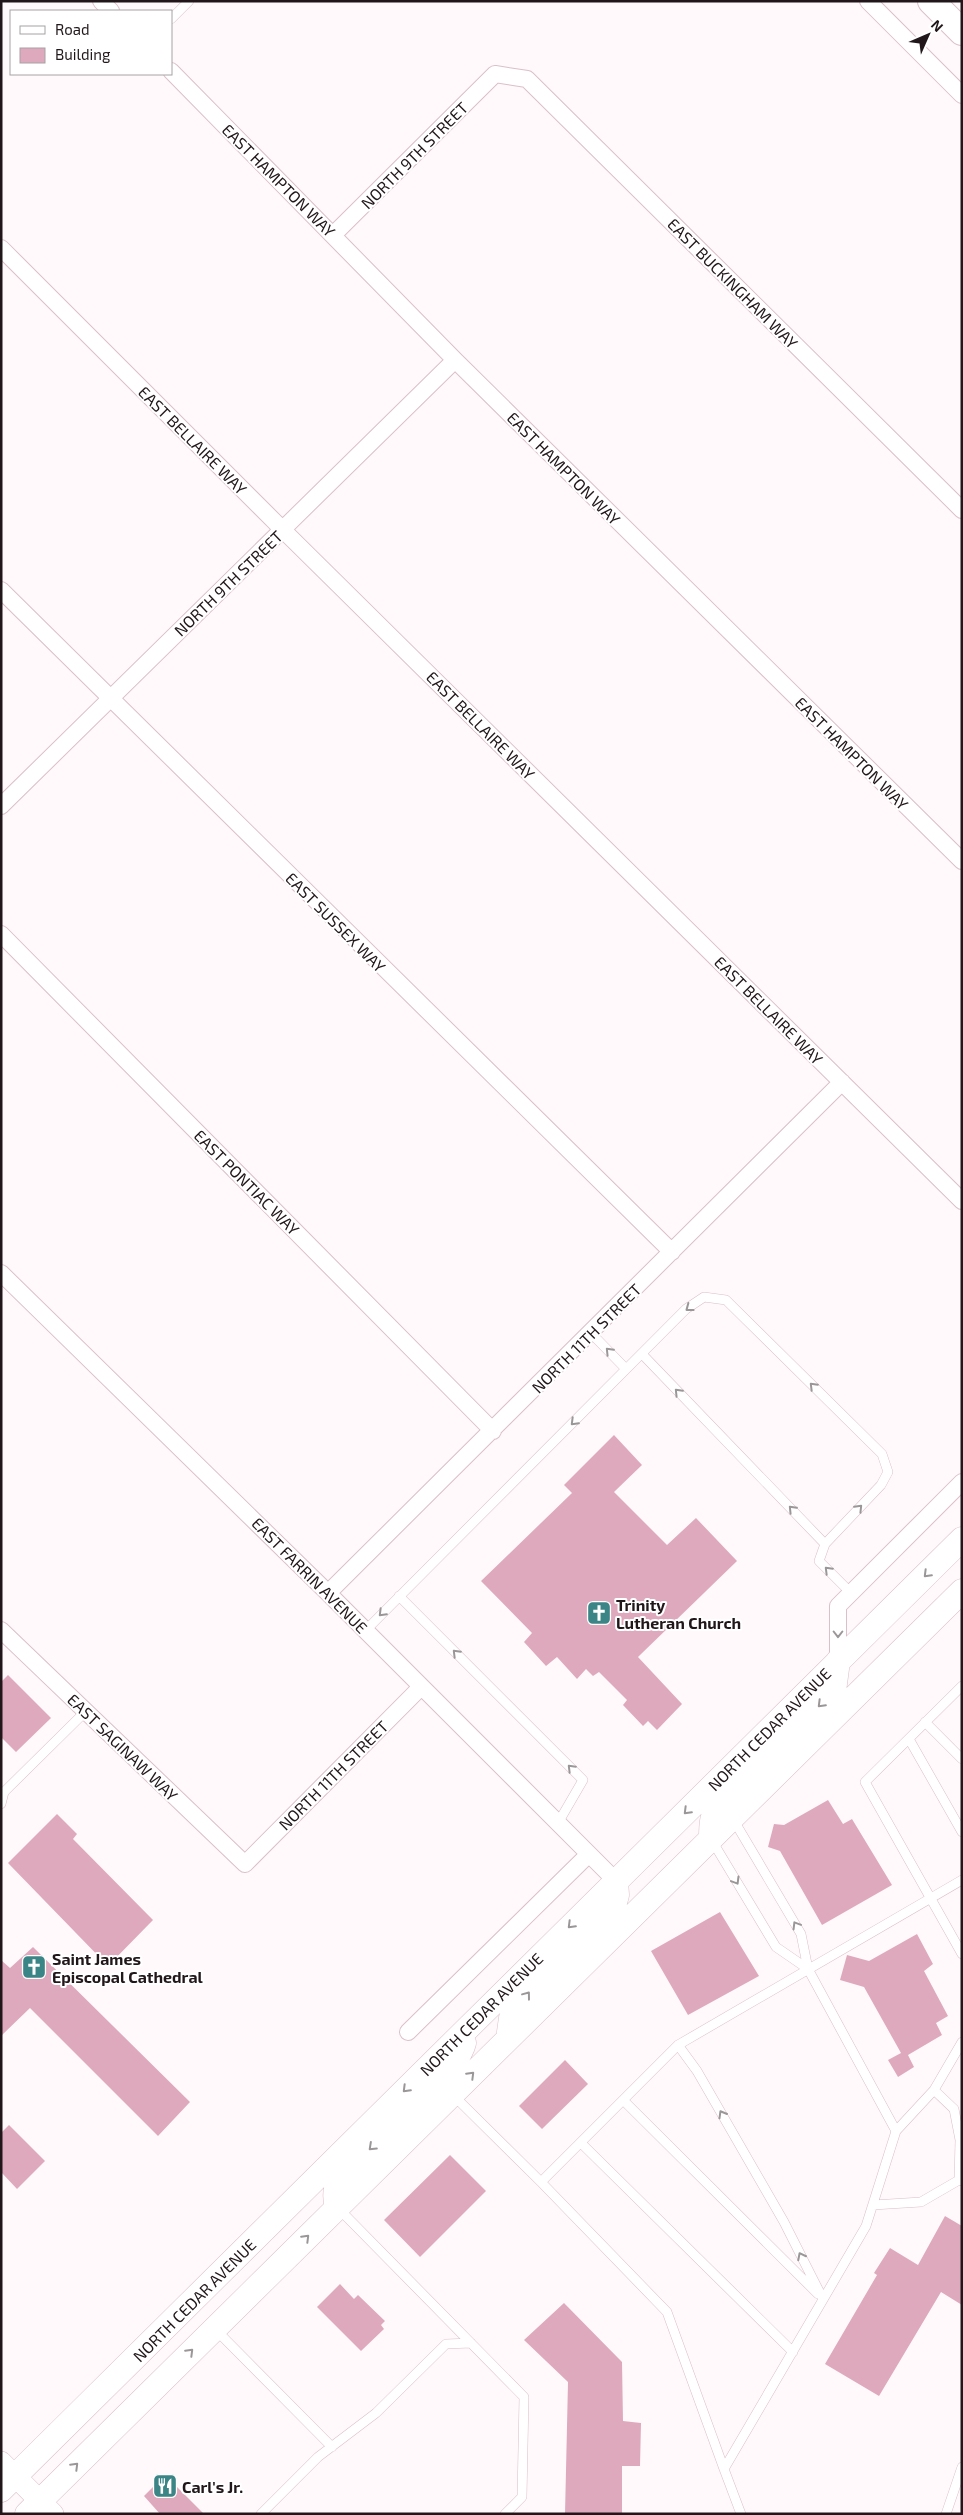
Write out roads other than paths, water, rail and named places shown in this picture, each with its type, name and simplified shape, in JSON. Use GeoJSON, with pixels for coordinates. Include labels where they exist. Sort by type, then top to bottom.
{"type":"FeatureCollection","features":[{"type":"Feature","properties":{"kind":"main road"},"geometry":{"type":"LineString","coordinates":[[931,1],[962,32]]}},
{"type":"Feature","properties":{"kind":"main road","name":"NORTH CEDAR AVENUE"},"geometry":{"type":"LineString","coordinates":[[6,2476],[466,2030],[962,1539]]}},
{"type":"Feature","properties":{"kind":"main road","name":"NORTH CEDAR AVENUE"},"geometry":{"type":"LineString","coordinates":[[40,2509],[214,2328],[962,1591]]}},
{"type":"Feature","properties":{"kind":"main road"},"geometry":{"type":"LineString","coordinates":[[710,1839],[711,1821],[720,1803],[834,1691],[838,1661]]}},
{"type":"Feature","properties":{"kind":"main road"},"geometry":{"type":"LineString","coordinates":[[508,2038],[511,2018],[528,1992],[614,1906],[617,1895],[616,1881]]}},
{"type":"Feature","properties":{"kind":"main road"},"geometry":{"type":"LineString","coordinates":[[337,2207],[334,2197],[336,2186],[343,2174],[437,2083],[456,2062],[463,2046],[466,2030]]}},
{"type":"Feature","properties":{"kind":"street"},"geometry":{"type":"LineString","coordinates":[[101,1],[110,10]]}},
{"type":"Feature","properties":{"kind":"street"},"geometry":{"type":"LineString","coordinates":[[868,1],[962,95]]}},
{"type":"Feature","properties":{"kind":"street","name":"EAST HAMPTON WAY"},"geometry":{"type":"LineString","coordinates":[[172,72],[455,360],[962,861]]}},
{"type":"Feature","properties":{"kind":"street","name":"NORTH 9TH STREET"},"geometry":{"type":"LineString","coordinates":[[333,235],[495,74]]}},
{"type":"Feature","properties":{"kind":"street","name":"EAST BUCKINGHAM WAY"},"geometry":{"type":"LineString","coordinates":[[495,74],[527,79],[962,510]]}},
{"type":"Feature","properties":{"kind":"street","name":"EAST BELLAIRE WAY"},"geometry":{"type":"LineString","coordinates":[[1,248],[283,530],[962,1201]]}},
{"type":"Feature","properties":{"kind":"street","name":"NORTH 9TH STREET"},"geometry":{"type":"LineString","coordinates":[[1,806],[455,360]]}},
{"type":"Feature","properties":{"kind":"street","name":"EAST SUSSEX WAY"},"geometry":{"type":"LineString","coordinates":[[1,590],[109,699],[672,1252]]}},
{"type":"Feature","properties":{"kind":"street","name":"EAST PONTIAC WAY"},"geometry":{"type":"LineString","coordinates":[[1,934],[493,1431]]}},
{"type":"Feature","properties":{"kind":"street","name":"NORTH 11TH STREET"},"geometry":{"type":"LineString","coordinates":[[328,1593],[842,1082]]}},
{"type":"Feature","properties":{"kind":"street","name":"EAST FARRIN AVENUE"},"geometry":{"type":"LineString","coordinates":[[1,1273],[366,1630],[616,1881]]}},
{"type":"Feature","properties":{"kind":"street"},"geometry":{"type":"LineString","coordinates":[[838,1661],[838,1606],[962,1482]]}},
{"type":"Feature","properties":{"kind":"street","name":"EAST SAGINAW WAY"},"geometry":{"type":"LineString","coordinates":[[1,1630],[245,1864]]}},
{"type":"Feature","properties":{"kind":"street","name":"NORTH 11TH STREET"},"geometry":{"type":"LineString","coordinates":[[245,1864],[421,1687]]}},
{"type":"Feature","properties":{"kind":"street"},"geometry":{"type":"LineString","coordinates":[[408,2032],[589,1854]]}},
{"type":"Feature","properties":{"kind":"street"},"geometry":{"type":"LineString","coordinates":[[6,2476],[40,2509]]}},
{"type":"Feature","properties":{"kind":"lane"},"geometry":{"type":"LineString","coordinates":[[172,18],[189,1]]}},
{"type":"Feature","properties":{"kind":"lane"},"geometry":{"type":"LineString","coordinates":[[366,1630],[686,1309],[704,1297],[726,1300],[882,1454],[888,1472],[881,1485],[826,1544],[819,1561],[851,1593]]}},
{"type":"Feature","properties":{"kind":"lane"},"geometry":{"type":"LineString","coordinates":[[591,1333],[626,1369]]}},
{"type":"Feature","properties":{"kind":"lane"},"geometry":{"type":"LineString","coordinates":[[642,1354],[826,1544]]}},
{"type":"Feature","properties":{"kind":"lane"},"geometry":{"type":"LineString","coordinates":[[399,1596],[583,1780],[558,1823]]}},
{"type":"Feature","properties":{"kind":"lane"},"geometry":{"type":"LineString","coordinates":[[962,1686],[865,1782],[962,1954]]}},
{"type":"Feature","properties":{"kind":"lane"},"geometry":{"type":"LineString","coordinates":[[1,1804],[4,1792],[86,1711]]}},
{"type":"Feature","properties":{"kind":"lane"},"geometry":{"type":"LineString","coordinates":[[925,1722],[962,1759]]}},
{"type":"Feature","properties":{"kind":"lane"},"geometry":{"type":"LineString","coordinates":[[909,1739],[962,1832]]}},
{"type":"Feature","properties":{"kind":"lane"},"geometry":{"type":"LineString","coordinates":[[732,1817],[801,1934],[808,1969],[896,2132]]}},
{"type":"Feature","properties":{"kind":"lane"},"geometry":{"type":"LineString","coordinates":[[710,1839],[776,1947],[808,1969]]}},
{"type":"Feature","properties":{"kind":"lane"},"geometry":{"type":"LineString","coordinates":[[541,2182],[678,2045],[962,1880]]}},
{"type":"Feature","properties":{"kind":"lane"},"geometry":{"type":"LineString","coordinates":[[724,2469],[866,2226],[896,2132],[934,2090],[962,2042]]}},
{"type":"Feature","properties":{"kind":"lane"},"geometry":{"type":"LineString","coordinates":[[678,2045],[696,2071],[784,2222],[823,2299]]}},
{"type":"Feature","properties":{"kind":"lane"},"geometry":{"type":"LineString","coordinates":[[873,2205],[921,2202],[960,2180],[960,2140],[954,2109],[934,2090]]}},
{"type":"Feature","properties":{"kind":"lane"},"geometry":{"type":"LineString","coordinates":[[452,2094],[541,2182],[667,2312],[742,2514]]}},
{"type":"Feature","properties":{"kind":"lane"},"geometry":{"type":"LineString","coordinates":[[623,2100],[823,2299]]}},
{"type":"Feature","properties":{"kind":"lane"},"geometry":{"type":"LineString","coordinates":[[581,2142],[793,2352]]}},
{"type":"Feature","properties":{"kind":"lane"},"geometry":{"type":"LineString","coordinates":[[337,2207],[524,2397],[522,2497],[505,2514]]}},
{"type":"Feature","properties":{"kind":"lane"},"geometry":{"type":"LineString","coordinates":[[214,2328],[332,2447]]}},
{"type":"Feature","properties":{"kind":"lane"},"geometry":{"type":"LineString","coordinates":[[260,2514],[318,2457],[376,2413],[446,2344],[471,2343]]}},
{"type":"Feature","properties":{"kind":"lane"},"geometry":{"type":"LineString","coordinates":[[946,2514],[962,2467]]}},
{"type":"Feature","properties":{"kind":"place","name":"Trinity Lutheran Church"},"geometry":{"type":"Point","coordinates":[599,1613]}},
{"type":"Feature","properties":{"kind":"place","name":"Saint James Episcopal Cathedral"},"geometry":{"type":"Point","coordinates":[34,1967]}},
{"type":"Feature","properties":{"kind":"place","name":"Carl's Jr."},"geometry":{"type":"Point","coordinates":[165,2486]}}]}
